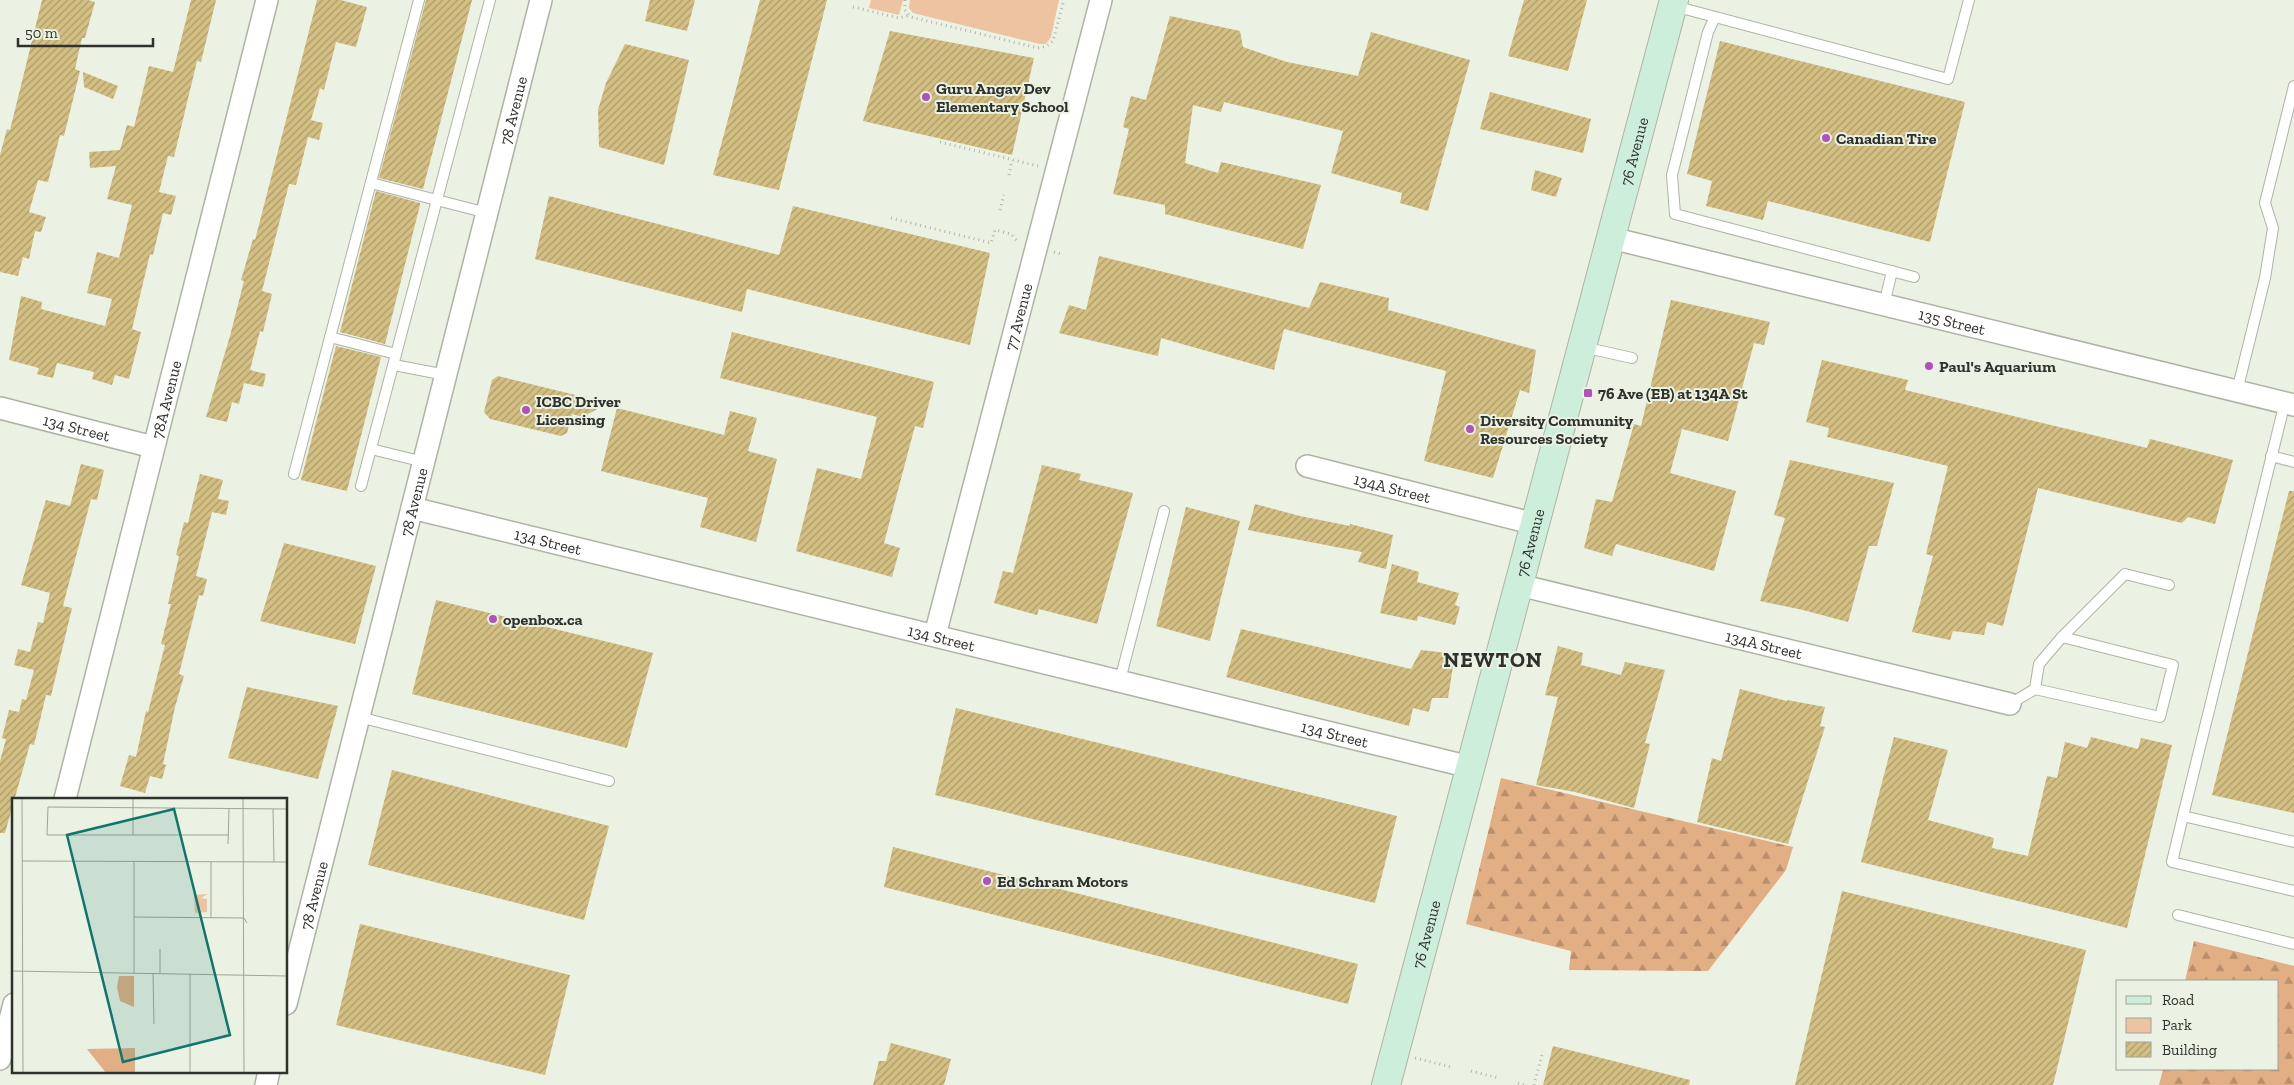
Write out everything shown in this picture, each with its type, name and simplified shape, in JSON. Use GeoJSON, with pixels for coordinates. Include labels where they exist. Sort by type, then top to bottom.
{"type":"FeatureCollection","features":[{"type":"Feature","properties":{"kind":"main road","name":"76 Avenue"},"geometry":{"type":"LineString","coordinates":[[1386,1085],[1674,3]]}},
{"type":"Feature","properties":{"kind":"street","name":"78A Avenue"},"geometry":{"type":"LineString","coordinates":[[65,798],[152,447],[267,0]]}},
{"type":"Feature","properties":{"kind":"street","name":"78 Avenue"},"geometry":{"type":"LineString","coordinates":[[288,996],[541,0]]}},
{"type":"Feature","properties":{"kind":"street","name":"77 Avenue"},"geometry":{"type":"LineString","coordinates":[[936,635],[1101,0]]}},
{"type":"Feature","properties":{"kind":"street","name":"135 Street"},"geometry":{"type":"LineString","coordinates":[[1611,238],[2289,403]]}},
{"type":"Feature","properties":{"kind":"street","name":"134 Street"},"geometry":{"type":"LineString","coordinates":[[0,408],[152,447]]}},
{"type":"Feature","properties":{"kind":"street","name":"134A Street"},"geometry":{"type":"LineString","coordinates":[[1307,466],[1535,524]]}},
{"type":"Feature","properties":{"kind":"street","name":"134 Street"},"geometry":{"type":"LineString","coordinates":[[412,508],[1470,767]]}},
{"type":"Feature","properties":{"kind":"street","name":"134A Street"},"geometry":{"type":"LineString","coordinates":[[1519,585],[2010,704]]}},
{"type":"Feature","properties":{"kind":"street"},"geometry":{"type":"LineString","coordinates":[[0,1059],[12,1012]]}},
{"type":"Feature","properties":{"kind":"street"},"geometry":{"type":"LineString","coordinates":[[266,1085],[269,1072]]}},
{"type":"Feature","properties":{"kind":"lane"},"geometry":{"type":"LineString","coordinates":[[294,474],[419,0]]}},
{"type":"Feature","properties":{"kind":"lane"},"geometry":{"type":"LineString","coordinates":[[361,486],[490,0]]}},
{"type":"Feature","properties":{"kind":"lane"},"geometry":{"type":"LineString","coordinates":[[1674,3],[1715,17],[1948,79],[1970,0]]}},
{"type":"Feature","properties":{"kind":"lane"},"geometry":{"type":"LineString","coordinates":[[1715,17],[1708,32],[1672,175],[1675,214],[1914,277]]}},
{"type":"Feature","properties":{"kind":"lane"},"geometry":{"type":"LineString","coordinates":[[2237,391],[2265,278],[2273,228],[2265,202],[2294,86]]}},
{"type":"Feature","properties":{"kind":"lane"},"geometry":{"type":"LineString","coordinates":[[371,183],[487,213]]}},
{"type":"Feature","properties":{"kind":"lane"},"geometry":{"type":"LineString","coordinates":[[1884,305],[1892,271]]}},
{"type":"Feature","properties":{"kind":"lane"},"geometry":{"type":"LineString","coordinates":[[330,337],[396,354]]}},
{"type":"Feature","properties":{"kind":"lane"},"geometry":{"type":"LineString","coordinates":[[1582,347],[1632,358]]}},
{"type":"Feature","properties":{"kind":"lane"},"geometry":{"type":"LineString","coordinates":[[394,365],[446,376]]}},
{"type":"Feature","properties":{"kind":"lane"},"geometry":{"type":"LineString","coordinates":[[2289,403],[2271,456],[2172,862],[2294,891]]}},
{"type":"Feature","properties":{"kind":"lane"},"geometry":{"type":"LineString","coordinates":[[371,449],[424,462]]}},
{"type":"Feature","properties":{"kind":"lane"},"geometry":{"type":"LineString","coordinates":[[2271,456],[2294,462]]}},
{"type":"Feature","properties":{"kind":"lane"},"geometry":{"type":"LineString","coordinates":[[1120,680],[1164,511]]}},
{"type":"Feature","properties":{"kind":"lane"},"geometry":{"type":"LineString","coordinates":[[2035,689],[2039,664],[2062,637],[2125,574],[2169,585]]}},
{"type":"Feature","properties":{"kind":"lane"},"geometry":{"type":"LineString","coordinates":[[2010,704],[2035,689],[2160,717],[2173,665],[2062,637]]}},
{"type":"Feature","properties":{"kind":"lane"},"geometry":{"type":"LineString","coordinates":[[359,717],[609,781]]}},
{"type":"Feature","properties":{"kind":"lane"},"geometry":{"type":"LineString","coordinates":[[2183,816],[2294,842]]}},
{"type":"Feature","properties":{"kind":"lane"},"geometry":{"type":"LineString","coordinates":[[2178,915],[2294,944]]}},
{"type":"Feature","properties":{"kind":"path"},"geometry":{"type":"LineString","coordinates":[[904,0],[905,10],[910,15]]}},
{"type":"Feature","properties":{"kind":"path"},"geometry":{"type":"LineString","coordinates":[[853,8],[899,18],[910,15],[1038,48],[1047,46],[1053,41],[1064,0]]}},
{"type":"Feature","properties":{"kind":"path"},"geometry":{"type":"LineString","coordinates":[[940,142],[1039,166]]}},
{"type":"Feature","properties":{"kind":"path"},"geometry":{"type":"LineString","coordinates":[[1009,175],[1012,160]]}},
{"type":"Feature","properties":{"kind":"path"},"geometry":{"type":"LineString","coordinates":[[1000,210],[1004,195]]}},
{"type":"Feature","properties":{"kind":"path"},"geometry":{"type":"LineString","coordinates":[[891,218],[991,243],[995,229],[1011,234],[1019,243]]}},
{"type":"Feature","properties":{"kind":"path"},"geometry":{"type":"LineString","coordinates":[[1534,1085],[1543,1051]]}},
{"type":"Feature","properties":{"kind":"path"},"geometry":{"type":"LineString","coordinates":[[1413,1058],[1451,1066]]}},
{"type":"Feature","properties":{"kind":"path"},"geometry":{"type":"LineString","coordinates":[[1471,1071],[1499,1078]]}},
{"type":"Feature","properties":{"kind":"path"},"geometry":{"type":"LineString","coordinates":[[1518,1084],[1525,1085]]}},
{"type":"Feature","properties":{"kind":"green space"},"geometry":{"type":"Polygon","coordinates":[[[871,0],[903,0],[899,15],[869,8],[871,0]]]}},
{"type":"Feature","properties":{"kind":"green space"},"geometry":{"type":"Polygon","coordinates":[[[910,0],[1059,0],[1051,37],[1046,44],[1040,44],[913,13],[909,8],[910,0]]]}},
{"type":"Feature","properties":{"kind":"green space"},"geometry":{"type":"Polygon","coordinates":[[[1501,778],[1793,847],[1786,870],[1708,971],[1569,970],[1571,951],[1466,924],[1501,778]]]}},
{"type":"Feature","properties":{"kind":"green space"},"geometry":{"type":"Polygon","coordinates":[[[2194,941],[2294,966],[2294,1085],[2159,1085],[2163,1070],[2279,1070],[2279,980],[2185,980],[2194,941]]]}},
{"type":"Feature","properties":{"kind":"building"},"geometry":{"type":"Polygon","coordinates":[[[42,0],[88,0],[95,2],[85,38],[82,38],[75,69],[80,71],[64,136],[60,135],[48,182],[38,180],[29,212],[46,217],[41,232],[35,231],[29,259],[23,257],[18,276],[0,272],[0,155],[7,129],[10,130],[42,0]]]}},
{"type":"Feature","properties":{"kind":"building"},"geometry":{"type":"Polygon","coordinates":[[[191,0],[216,0],[201,62],[197,61],[174,157],[168,156],[159,192],[176,196],[171,215],[163,213],[153,255],[150,254],[132,329],[141,332],[129,379],[115,375],[112,385],[92,379],[94,372],[57,363],[53,378],[37,374],[39,368],[9,360],[21,296],[42,302],[41,309],[105,326],[112,299],[87,293],[97,252],[119,258],[132,205],[107,199],[116,166],[90,168],[89,152],[120,150],[127,125],[134,127],[149,66],[173,72],[191,0]]]}},
{"type":"Feature","properties":{"kind":"building"},"geometry":{"type":"Polygon","coordinates":[[[317,0],[341,0],[367,7],[356,47],[336,42],[324,90],[320,88],[311,120],[323,123],[319,140],[308,137],[296,185],[289,184],[262,291],[272,294],[263,332],[260,331],[250,370],[266,374],[263,387],[244,383],[239,404],[232,402],[227,422],[206,417],[230,336],[244,281],[241,280],[253,239],[255,240],[317,0]]]}},
{"type":"Feature","properties":{"kind":"building"},"geometry":{"type":"Polygon","coordinates":[[[426,0],[472,0],[423,189],[379,178],[426,0]]]}},
{"type":"Feature","properties":{"kind":"building"},"geometry":{"type":"Polygon","coordinates":[[[650,0],[695,0],[687,31],[645,21],[650,0]]]}},
{"type":"Feature","properties":{"kind":"building"},"geometry":{"type":"Polygon","coordinates":[[[760,0],[827,0],[779,190],[713,175],[760,0]]]}},
{"type":"Feature","properties":{"kind":"building"},"geometry":{"type":"Polygon","coordinates":[[[1524,0],[1587,0],[1568,71],[1508,56],[1524,0]]]}},
{"type":"Feature","properties":{"kind":"building"},"geometry":{"type":"Polygon","coordinates":[[[1170,16],[1240,31],[1243,47],[1287,62],[1358,76],[1371,32],[1470,60],[1428,211],[1400,203],[1402,193],[1331,173],[1343,131],[1224,102],[1221,112],[1193,105],[1185,163],[1218,173],[1221,162],[1321,185],[1303,249],[1165,214],[1165,205],[1113,194],[1129,129],[1123,127],[1131,96],[1146,100],[1170,16]]]}},
{"type":"Feature","properties":{"kind":"building"},"geometry":{"type":"Polygon","coordinates":[[[890,31],[1034,58],[1012,155],[863,121],[890,31]]]}},
{"type":"Feature","properties":{"kind":"building","name":"Canadian Tire"},"geometry":{"type":"Polygon","coordinates":[[[1720,41],[1965,102],[1930,242],[1768,201],[1763,220],[1706,206],[1712,181],[1687,174],[1720,41]]]}},
{"type":"Feature","properties":{"kind":"building"},"geometry":{"type":"Polygon","coordinates":[[[625,44],[689,60],[664,165],[599,147],[598,110],[606,83],[625,44]]]}},
{"type":"Feature","properties":{"kind":"building"},"geometry":{"type":"Polygon","coordinates":[[[83,72],[118,86],[113,99],[84,87],[83,72]]]}},
{"type":"Feature","properties":{"kind":"building"},"geometry":{"type":"Polygon","coordinates":[[[1490,92],[1591,119],[1583,153],[1480,129],[1490,92]]]}},
{"type":"Feature","properties":{"kind":"building"},"geometry":{"type":"Polygon","coordinates":[[[1535,170],[1562,178],[1556,197],[1531,190],[1535,170]]]}},
{"type":"Feature","properties":{"kind":"building"},"geometry":{"type":"Polygon","coordinates":[[[376,191],[420,203],[385,344],[340,332],[376,191]]]}},
{"type":"Feature","properties":{"kind":"building"},"geometry":{"type":"Polygon","coordinates":[[[549,196],[779,255],[793,206],[990,253],[970,345],[747,289],[742,312],[535,259],[549,196]]]}},
{"type":"Feature","properties":{"kind":"building"},"geometry":{"type":"Polygon","coordinates":[[[1099,256],[1309,308],[1320,282],[1389,298],[1388,310],[1536,350],[1529,393],[1520,390],[1493,478],[1424,461],[1446,371],[1284,329],[1274,370],[1161,338],[1158,356],[1059,333],[1069,305],[1086,310],[1099,256]]]}},
{"type":"Feature","properties":{"kind":"building"},"geometry":{"type":"Polygon","coordinates":[[[1671,300],[1770,322],[1764,345],[1754,343],[1728,441],[1682,429],[1670,473],[1736,491],[1714,571],[1616,544],[1612,556],[1584,548],[1596,499],[1612,502],[1634,424],[1641,426],[1671,300]]]}},
{"type":"Feature","properties":{"kind":"building"},"geometry":{"type":"Polygon","coordinates":[[[732,332],[934,382],[923,428],[915,426],[884,543],[900,548],[892,577],[796,551],[817,468],[861,479],[877,417],[720,378],[732,332]]]}},
{"type":"Feature","properties":{"kind":"building"},"geometry":{"type":"Polygon","coordinates":[[[336,346],[381,357],[347,491],[301,480],[336,346]]]}},
{"type":"Feature","properties":{"kind":"building"},"geometry":{"type":"Polygon","coordinates":[[[1822,360],[1908,380],[1905,390],[2147,448],[2150,439],[2233,460],[2215,524],[2188,517],[2182,523],[2038,488],[2003,626],[1987,622],[1984,635],[1953,631],[1950,640],[1912,632],[1933,556],[1926,554],[1948,466],[1827,437],[1829,428],[1806,422],[1822,360]]]}},
{"type":"Feature","properties":{"kind":"building"},"geometry":{"type":"Polygon","coordinates":[[[498,376],[608,403],[583,417],[572,414],[567,433],[561,436],[490,419],[484,412],[492,380],[498,376]]]}},
{"type":"Feature","properties":{"kind":"building"},"geometry":{"type":"Polygon","coordinates":[[[617,408],[724,435],[730,411],[757,418],[748,451],[777,459],[756,542],[700,527],[708,498],[601,471],[617,408]]]}},
{"type":"Feature","properties":{"kind":"building"},"geometry":{"type":"Polygon","coordinates":[[[1790,460],[1894,483],[1877,546],[1869,546],[1848,622],[1760,601],[1785,518],[1774,515],[1790,460]]]}},
{"type":"Feature","properties":{"kind":"building"},"geometry":{"type":"Polygon","coordinates":[[[81,464],[104,470],[97,500],[91,499],[63,606],[72,608],[51,696],[46,695],[34,745],[30,744],[15,798],[12,798],[12,808],[5,833],[0,833],[0,761],[6,739],[2,738],[9,710],[19,712],[22,699],[26,700],[34,670],[14,665],[18,649],[30,652],[38,622],[43,623],[50,593],[21,585],[46,500],[70,506],[81,464]]]}},
{"type":"Feature","properties":{"kind":"building"},"geometry":{"type":"Polygon","coordinates":[[[1042,465],[1081,474],[1079,480],[1133,493],[1097,624],[1039,609],[1037,615],[994,603],[1003,571],[1013,573],[1042,465]]]}},
{"type":"Feature","properties":{"kind":"building"},"geometry":{"type":"Polygon","coordinates":[[[200,474],[223,480],[218,499],[229,501],[226,515],[212,512],[196,576],[207,579],[203,596],[199,595],[179,674],[184,676],[175,707],[163,764],[166,765],[162,779],[150,776],[145,793],[120,786],[129,755],[136,757],[146,711],[148,712],[165,645],[161,644],[171,604],[168,604],[179,556],[176,555],[184,522],[188,523],[200,474]]]}},
{"type":"Feature","properties":{"kind":"building"},"geometry":{"type":"Polygon","coordinates":[[[2289,491],[2294,491],[2294,813],[2212,795],[2289,491]]]}},
{"type":"Feature","properties":{"kind":"building"},"geometry":{"type":"Polygon","coordinates":[[[1255,504],[1300,516],[1350,526],[1350,524],[1393,535],[1386,569],[1358,562],[1362,552],[1248,530],[1255,504]]]}},
{"type":"Feature","properties":{"kind":"building"},"geometry":{"type":"Polygon","coordinates":[[[1186,507],[1240,521],[1210,641],[1156,626],[1186,507]]]}},
{"type":"Feature","properties":{"kind":"building"},"geometry":{"type":"Polygon","coordinates":[[[284,543],[376,566],[355,644],[260,621],[284,543]]]}},
{"type":"Feature","properties":{"kind":"building"},"geometry":{"type":"Polygon","coordinates":[[[1392,564],[1419,572],[1417,582],[1459,593],[1455,605],[1460,607],[1455,625],[1418,616],[1417,621],[1380,613],[1392,564]]]}},
{"type":"Feature","properties":{"kind":"building"},"geometry":{"type":"Polygon","coordinates":[[[436,600],[653,653],[627,748],[412,694],[436,600]]]}},
{"type":"Feature","properties":{"kind":"building"},"geometry":{"type":"Polygon","coordinates":[[[1241,629],[1411,669],[1421,650],[1455,654],[1448,698],[1432,698],[1429,712],[1413,708],[1409,726],[1226,677],[1241,629]]]}},
{"type":"Feature","properties":{"kind":"building"},"geometry":{"type":"Polygon","coordinates":[[[1558,646],[1583,653],[1581,665],[1621,675],[1625,662],[1665,670],[1645,743],[1650,744],[1634,808],[1575,792],[1536,785],[1558,697],[1545,695],[1558,646]]]}},
{"type":"Feature","properties":{"kind":"building"},"geometry":{"type":"Polygon","coordinates":[[[247,687],[338,706],[318,779],[228,758],[247,687]]]}},
{"type":"Feature","properties":{"kind":"building"},"geometry":{"type":"Polygon","coordinates":[[[1740,689],[1787,701],[1825,707],[1820,726],[1825,727],[1788,844],[1697,822],[1712,758],[1721,761],[1740,689]]]}},
{"type":"Feature","properties":{"kind":"building"},"geometry":{"type":"Polygon","coordinates":[[[956,708],[1397,816],[1375,903],[935,795],[956,708]]]}},
{"type":"Feature","properties":{"kind":"building"},"geometry":{"type":"Polygon","coordinates":[[[1894,737],[1948,750],[1928,820],[1994,838],[1992,848],[2028,856],[2047,776],[2057,778],[2065,742],[2087,748],[2091,737],[2138,749],[2141,738],[2172,745],[2127,928],[1861,862],[1894,737]]]}},
{"type":"Feature","properties":{"kind":"building"},"geometry":{"type":"Polygon","coordinates":[[[392,770],[609,826],[584,920],[368,865],[392,770]]]}},
{"type":"Feature","properties":{"kind":"building"},"geometry":{"type":"Polygon","coordinates":[[[893,847],[1358,964],[1348,1004],[884,887],[893,847]]]}},
{"type":"Feature","properties":{"kind":"building"},"geometry":{"type":"Polygon","coordinates":[[[1842,891],[2086,950],[2053,1085],[1795,1085],[1842,891]]]}},
{"type":"Feature","properties":{"kind":"building"},"geometry":{"type":"Polygon","coordinates":[[[360,924],[570,975],[545,1075],[336,1025],[360,924]]]}},
{"type":"Feature","properties":{"kind":"building"},"geometry":{"type":"Polygon","coordinates":[[[891,1043],[951,1059],[944,1085],[873,1085],[879,1061],[886,1061],[891,1043]]]}},
{"type":"Feature","properties":{"kind":"building"},"geometry":{"type":"Polygon","coordinates":[[[1553,1046],[1690,1080],[1689,1085],[1543,1085],[1553,1046]]]}},
{"type":"Feature","properties":{"kind":"place","name":"Guru Angav Dev Elementary School"},"geometry":{"type":"Point","coordinates":[926,97]}},
{"type":"Feature","properties":{"kind":"place","name":"Canadian Tire"},"geometry":{"type":"Point","coordinates":[1826,138]}},
{"type":"Feature","properties":{"kind":"place","name":"Paul's Aquarium"},"geometry":{"type":"Point","coordinates":[1929,366]}},
{"type":"Feature","properties":{"kind":"place","name":"76 Ave (EB) at 134A St"},"geometry":{"type":"Point","coordinates":[1588,393]}},
{"type":"Feature","properties":{"kind":"place","name":"ICBC Driver Licensing"},"geometry":{"type":"Point","coordinates":[526,410]}},
{"type":"Feature","properties":{"kind":"place","name":"Diversity Community Resources Society"},"geometry":{"type":"Point","coordinates":[1470,429]}},
{"type":"Feature","properties":{"kind":"place","name":"openbox.ca"},"geometry":{"type":"Point","coordinates":[493,619]}},
{"type":"Feature","properties":{"kind":"place","name":"Ed Schram Motors"},"geometry":{"type":"Point","coordinates":[987,881]}},
{"type":"Feature","properties":{"kind":"district","name":"NEWTON"},"geometry":{"type":"Point","coordinates":[1493,660]}}]}
